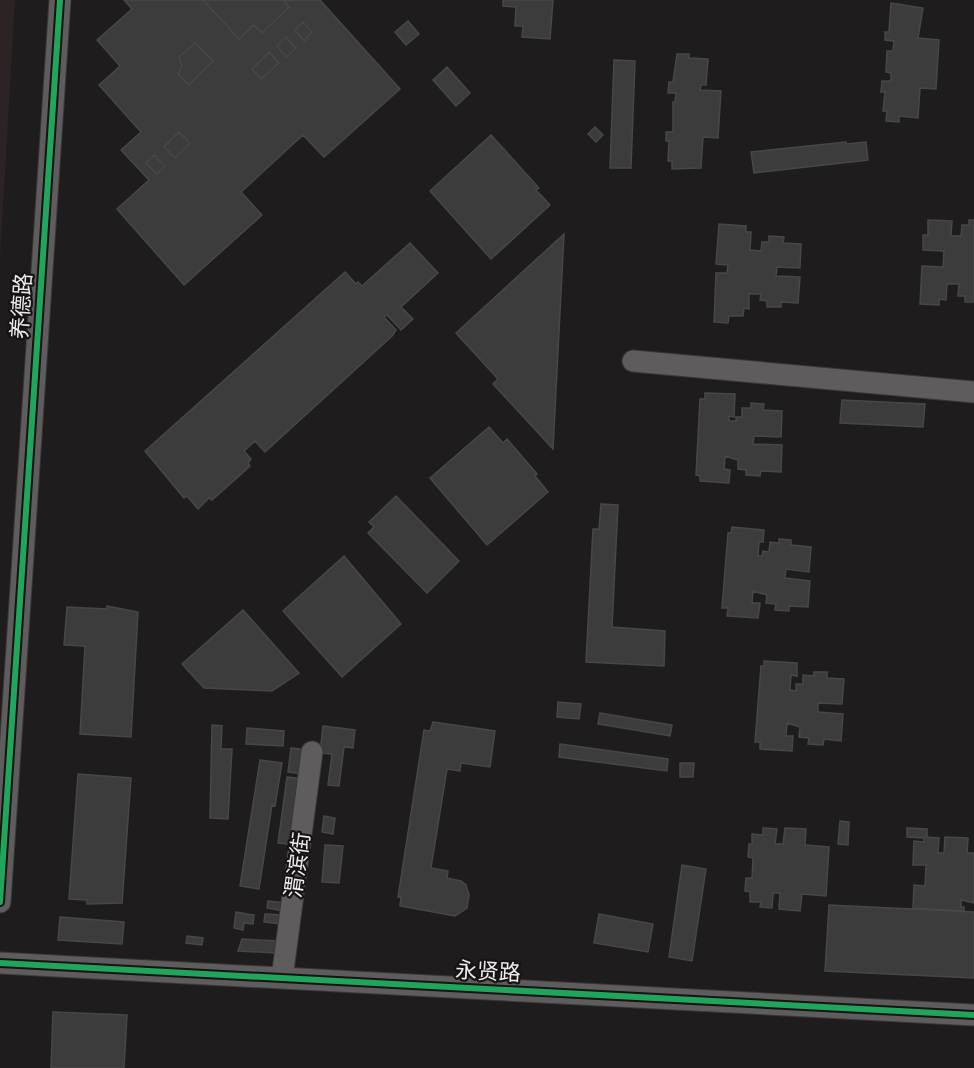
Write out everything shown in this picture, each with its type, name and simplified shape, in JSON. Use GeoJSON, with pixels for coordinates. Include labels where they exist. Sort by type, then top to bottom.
{"type":"FeatureCollection","features":[{"type":"Feature","properties":{"kind":"street","name":"养德路"},"geometry":{"type":"LineString","coordinates":[[0,902],[60,0]]}},
{"type":"Feature","properties":{"kind":"street"},"geometry":{"type":"LineString","coordinates":[[633,362],[974,392]]}},
{"type":"Feature","properties":{"kind":"street","name":"渭滨街"},"geometry":{"type":"LineString","coordinates":[[282,978],[312,752]]}},
{"type":"Feature","properties":{"kind":"street","name":"永贤路"},"geometry":{"type":"LineString","coordinates":[[0,963],[974,1015]]}},
{"type":"Feature","properties":{"kind":"shaded area"},"geometry":{"type":"Polygon","coordinates":[[[0,0],[15,0],[0,259],[0,0]]]}},
{"type":"Feature","properties":{"kind":"building"},"geometry":{"type":"Polygon","coordinates":[[[124,0],[203,0],[239,39],[254,25],[262,33],[289,7],[283,0],[320,0],[400,89],[324,157],[303,135],[241,192],[262,215],[184,285],[117,209],[149,180],[121,150],[141,132],[99,85],[120,66],[97,40],[132,9],[124,0]],[[303,22],[295,30],[304,41],[312,32],[303,22]],[[286,37],[277,46],[286,57],[296,48],[286,37]],[[195,43],[179,57],[182,67],[178,74],[189,85],[213,61],[195,43]],[[269,52],[252,69],[261,79],[279,63],[269,52]],[[179,132],[164,147],[175,158],[190,143],[179,132]],[[154,155],[146,163],[157,174],[165,166],[154,155]]]}},
{"type":"Feature","properties":{"kind":"building"},"geometry":{"type":"Polygon","coordinates":[[[203,0],[283,0],[289,7],[262,33],[254,25],[239,39],[203,0]]]}},
{"type":"Feature","properties":{"kind":"building"},"geometry":{"type":"Polygon","coordinates":[[[503,0],[553,0],[550,39],[522,37],[523,26],[515,26],[516,7],[503,6],[503,0]]]}},
{"type":"Feature","properties":{"kind":"building"},"geometry":{"type":"Polygon","coordinates":[[[891,3],[923,8],[918,38],[939,40],[936,89],[920,88],[918,118],[899,116],[899,122],[886,121],[887,111],[883,111],[885,92],[881,92],[882,81],[891,81],[891,73],[886,72],[887,51],[893,51],[894,41],[885,40],[885,32],[889,32],[891,3]]]}},
{"type":"Feature","properties":{"kind":"building"},"geometry":{"type":"Polygon","coordinates":[[[408,21],[419,34],[406,45],[395,32],[408,21]]]}},
{"type":"Feature","properties":{"kind":"building"},"geometry":{"type":"Polygon","coordinates":[[[303,22],[312,32],[304,41],[295,30],[303,22]]]}},
{"type":"Feature","properties":{"kind":"building"},"geometry":{"type":"Polygon","coordinates":[[[286,37],[296,48],[286,57],[277,46],[286,37]]]}},
{"type":"Feature","properties":{"kind":"building"},"geometry":{"type":"Polygon","coordinates":[[[195,43],[213,61],[189,85],[178,74],[182,67],[179,57],[195,43]]]}},
{"type":"Feature","properties":{"kind":"building"},"geometry":{"type":"Polygon","coordinates":[[[269,52],[279,63],[261,79],[252,69],[269,52]]]}},
{"type":"Feature","properties":{"kind":"building"},"geometry":{"type":"Polygon","coordinates":[[[677,54],[689,54],[689,58],[708,59],[706,85],[701,85],[700,90],[721,91],[718,138],[703,137],[701,168],[672,169],[672,161],[668,161],[669,141],[666,141],[666,132],[673,132],[673,102],[675,102],[676,93],[668,93],[669,82],[673,82],[677,54]]]}},
{"type":"Feature","properties":{"kind":"building"},"geometry":{"type":"Polygon","coordinates":[[[614,60],[635,61],[631,168],[610,168],[614,60]]]}},
{"type":"Feature","properties":{"kind":"building"},"geometry":{"type":"Polygon","coordinates":[[[447,67],[470,93],[456,106],[433,80],[447,67]]]}},
{"type":"Feature","properties":{"kind":"building"},"geometry":{"type":"Polygon","coordinates":[[[595,127],[603,135],[596,142],[588,134],[595,127]]]}},
{"type":"Feature","properties":{"kind":"building"},"geometry":{"type":"Polygon","coordinates":[[[179,132],[190,143],[175,158],[164,147],[179,132]]]}},
{"type":"Feature","properties":{"kind":"building"},"geometry":{"type":"Polygon","coordinates":[[[491,135],[539,188],[536,190],[550,205],[491,259],[430,191],[491,135]]]}},
{"type":"Feature","properties":{"kind":"building"},"geometry":{"type":"Polygon","coordinates":[[[846,142],[847,144],[866,142],[868,160],[754,173],[751,152],[846,142]]]}},
{"type":"Feature","properties":{"kind":"building"},"geometry":{"type":"Polygon","coordinates":[[[154,155],[165,166],[157,174],[146,163],[154,155]]]}},
{"type":"Feature","properties":{"kind":"building"},"geometry":{"type":"Polygon","coordinates":[[[928,220],[952,221],[951,236],[961,236],[962,225],[969,225],[969,220],[974,220],[974,302],[965,302],[965,296],[958,296],[959,284],[947,284],[946,300],[939,299],[939,305],[920,304],[922,266],[943,267],[944,251],[923,250],[923,235],[928,235],[928,220]]]}},
{"type":"Feature","properties":{"kind":"building"},"geometry":{"type":"Polygon","coordinates":[[[719,224],[746,226],[746,232],[751,232],[750,250],[761,251],[762,242],[769,242],[769,236],[784,237],[783,243],[801,244],[800,268],[777,267],[776,276],[800,277],[798,303],[781,302],[781,307],[767,307],[767,301],[760,300],[761,294],[749,294],[749,309],[744,308],[743,316],[729,316],[728,323],[714,322],[716,273],[727,273],[728,265],[716,264],[719,224]]]}},
{"type":"Feature","properties":{"kind":"building"},"geometry":{"type":"Polygon","coordinates":[[[564,234],[553,449],[493,384],[498,379],[456,333],[564,234]]]}},
{"type":"Feature","properties":{"kind":"building"},"geometry":{"type":"Polygon","coordinates":[[[410,243],[438,273],[401,307],[413,319],[401,330],[387,315],[384,317],[396,330],[392,336],[265,452],[255,441],[244,451],[251,459],[248,463],[250,466],[212,500],[209,498],[198,509],[187,496],[184,498],[145,451],[345,272],[356,284],[358,282],[362,286],[410,243]]]}},
{"type":"Feature","properties":{"kind":"building"},"geometry":{"type":"Polygon","coordinates":[[[705,393],[735,394],[734,417],[729,416],[729,421],[736,421],[736,417],[742,417],[742,408],[751,408],[751,403],[764,404],[763,410],[782,411],[781,437],[754,436],[753,444],[782,445],[781,472],[761,471],[760,476],[746,475],[746,470],[738,469],[738,460],[725,456],[724,469],[730,470],[729,483],[700,481],[700,476],[696,475],[700,399],[705,399],[705,393]]]}},
{"type":"Feature","properties":{"kind":"building"},"geometry":{"type":"Polygon","coordinates":[[[842,400],[925,404],[923,427],[840,423],[842,400]]]}},
{"type":"Feature","properties":{"kind":"building"},"geometry":{"type":"Polygon","coordinates":[[[489,427],[503,443],[507,439],[537,474],[535,476],[548,492],[487,545],[430,478],[489,427]]]}},
{"type":"Feature","properties":{"kind":"building"},"geometry":{"type":"Polygon","coordinates":[[[396,496],[459,561],[427,593],[368,533],[374,527],[369,522],[396,496]]]}},
{"type":"Feature","properties":{"kind":"building"},"geometry":{"type":"Polygon","coordinates":[[[601,504],[618,505],[612,627],[665,631],[664,666],[586,662],[593,529],[599,529],[601,504]]]}},
{"type":"Feature","properties":{"kind":"building"},"geometry":{"type":"Polygon","coordinates":[[[732,527],[764,530],[763,542],[759,542],[758,556],[762,556],[763,551],[769,552],[770,542],[779,543],[779,539],[791,540],[791,545],[811,547],[809,572],[786,569],[785,578],[810,581],[808,607],[789,606],[789,611],[775,610],[776,604],[766,603],[767,595],[753,591],[752,603],[760,603],[758,618],[727,616],[728,608],[722,608],[728,533],[731,533],[732,527]]]}},
{"type":"Feature","properties":{"kind":"building"},"geometry":{"type":"Polygon","coordinates":[[[344,556],[401,624],[342,677],[283,611],[344,556]]]}},
{"type":"Feature","properties":{"kind":"building"},"geometry":{"type":"Polygon","coordinates":[[[107,606],[138,612],[131,737],[80,734],[85,646],[64,645],[67,607],[107,609],[107,606]]]}},
{"type":"Feature","properties":{"kind":"building"},"geometry":{"type":"Polygon","coordinates":[[[243,610],[299,673],[272,691],[204,688],[182,664],[243,610]]]}},
{"type":"Feature","properties":{"kind":"building"},"geometry":{"type":"Polygon","coordinates":[[[764,661],[797,663],[797,676],[791,675],[790,690],[796,691],[796,684],[803,684],[803,675],[814,676],[814,672],[827,672],[827,678],[844,679],[842,704],[818,703],[818,712],[843,714],[841,741],[824,739],[823,745],[808,744],[809,738],[799,737],[800,727],[787,723],[786,736],[793,736],[792,751],[760,749],[760,742],[755,742],[761,666],[764,666],[764,661]]]}},
{"type":"Feature","properties":{"kind":"building"},"geometry":{"type":"Polygon","coordinates":[[[558,702],[581,704],[579,719],[557,717],[558,702]]]}},
{"type":"Feature","properties":{"kind":"building"},"geometry":{"type":"Polygon","coordinates":[[[600,713],[672,725],[670,736],[598,724],[600,713]]]}},
{"type":"Feature","properties":{"kind":"building"},"geometry":{"type":"Polygon","coordinates":[[[433,722],[495,731],[490,767],[461,763],[460,771],[447,769],[431,868],[448,871],[447,878],[461,881],[466,885],[469,895],[467,908],[455,916],[400,906],[401,897],[398,897],[424,730],[430,731],[433,722]]]}},
{"type":"Feature","properties":{"kind":"building"},"geometry":{"type":"Polygon","coordinates":[[[212,725],[222,726],[221,749],[232,749],[228,819],[210,818],[212,725]]]}},
{"type":"Feature","properties":{"kind":"building"},"geometry":{"type":"Polygon","coordinates":[[[323,726],[355,730],[353,748],[344,747],[339,786],[328,785],[332,754],[320,753],[323,726]]]}},
{"type":"Feature","properties":{"kind":"building"},"geometry":{"type":"Polygon","coordinates":[[[247,728],[284,731],[283,746],[246,744],[247,728]]]}},
{"type":"Feature","properties":{"kind":"building"},"geometry":{"type":"Polygon","coordinates":[[[560,744],[668,759],[667,771],[559,757],[560,744]]]}},
{"type":"Feature","properties":{"kind":"building"},"geometry":{"type":"Polygon","coordinates":[[[291,748],[307,750],[304,774],[288,772],[291,748]]]}},
{"type":"Feature","properties":{"kind":"building"},"geometry":{"type":"Polygon","coordinates":[[[260,760],[282,763],[275,806],[272,805],[259,889],[240,886],[260,760]]]}},
{"type":"Feature","properties":{"kind":"building"},"geometry":{"type":"Polygon","coordinates":[[[680,763],[694,763],[693,777],[680,777],[680,763]]]}},
{"type":"Feature","properties":{"kind":"building"},"geometry":{"type":"Polygon","coordinates":[[[78,774],[131,778],[122,903],[87,904],[87,900],[69,899],[78,774]]]}},
{"type":"Feature","properties":{"kind":"building"},"geometry":{"type":"Polygon","coordinates":[[[287,777],[304,779],[296,845],[278,843],[287,777]]]}},
{"type":"Feature","properties":{"kind":"building"},"geometry":{"type":"Polygon","coordinates":[[[324,816],[335,818],[333,834],[322,832],[324,816]]]}},
{"type":"Feature","properties":{"kind":"building"},"geometry":{"type":"Polygon","coordinates":[[[840,821],[849,822],[848,845],[838,844],[840,821]]]}},
{"type":"Feature","properties":{"kind":"building"},"geometry":{"type":"Polygon","coordinates":[[[763,828],[777,829],[775,844],[783,844],[785,828],[806,829],[805,845],[829,847],[826,896],[802,894],[800,911],[779,909],[780,893],[773,893],[772,908],[760,907],[761,902],[750,902],[750,892],[745,891],[746,878],[752,878],[753,858],[748,857],[749,844],[752,844],[752,834],[763,835],[763,828]]]}},
{"type":"Feature","properties":{"kind":"building"},"geometry":{"type":"Polygon","coordinates":[[[907,828],[927,829],[927,837],[939,838],[938,853],[944,853],[945,837],[968,838],[967,853],[974,853],[974,903],[961,900],[961,907],[964,907],[964,911],[913,908],[914,885],[925,886],[926,865],[913,865],[914,841],[924,842],[924,838],[907,837],[907,828]]]}},
{"type":"Feature","properties":{"kind":"building"},"geometry":{"type":"Polygon","coordinates":[[[325,845],[343,846],[339,883],[322,882],[325,845]]]}},
{"type":"Feature","properties":{"kind":"building"},"geometry":{"type":"Polygon","coordinates":[[[682,865],[706,869],[692,961],[669,957],[682,865]]]}},
{"type":"Feature","properties":{"kind":"building"},"geometry":{"type":"Polygon","coordinates":[[[268,901],[285,903],[284,911],[267,908],[268,901]]]}},
{"type":"Feature","properties":{"kind":"building"},"geometry":{"type":"Polygon","coordinates":[[[829,905],[974,912],[974,978],[825,971],[829,905]]]}},
{"type":"Feature","properties":{"kind":"building"},"geometry":{"type":"Polygon","coordinates":[[[236,912],[254,915],[253,924],[244,923],[243,930],[234,928],[236,912]]]}},
{"type":"Feature","properties":{"kind":"building"},"geometry":{"type":"Polygon","coordinates":[[[265,914],[283,915],[282,924],[264,922],[265,914]]]}},
{"type":"Feature","properties":{"kind":"building"},"geometry":{"type":"Polygon","coordinates":[[[599,914],[653,924],[648,952],[594,943],[599,914]]]}},
{"type":"Feature","properties":{"kind":"building"},"geometry":{"type":"Polygon","coordinates":[[[60,917],[124,922],[122,944],[58,940],[60,917]]]}},
{"type":"Feature","properties":{"kind":"building"},"geometry":{"type":"Polygon","coordinates":[[[187,936],[203,938],[202,945],[186,943],[187,936]]]}},
{"type":"Feature","properties":{"kind":"building"},"geometry":{"type":"Polygon","coordinates":[[[242,939],[278,941],[277,953],[238,951],[242,939]]]}},
{"type":"Feature","properties":{"kind":"building"},"geometry":{"type":"Polygon","coordinates":[[[53,1012],[127,1015],[124,1068],[51,1068],[53,1012]]]}},
{"type":"Feature","properties":{"kind":"cycle path"},"geometry":{"type":"LineString","coordinates":[[0,902],[60,0]]}},
{"type":"Feature","properties":{"kind":"cycle path"},"geometry":{"type":"LineString","coordinates":[[0,963],[974,1015]]}}]}
